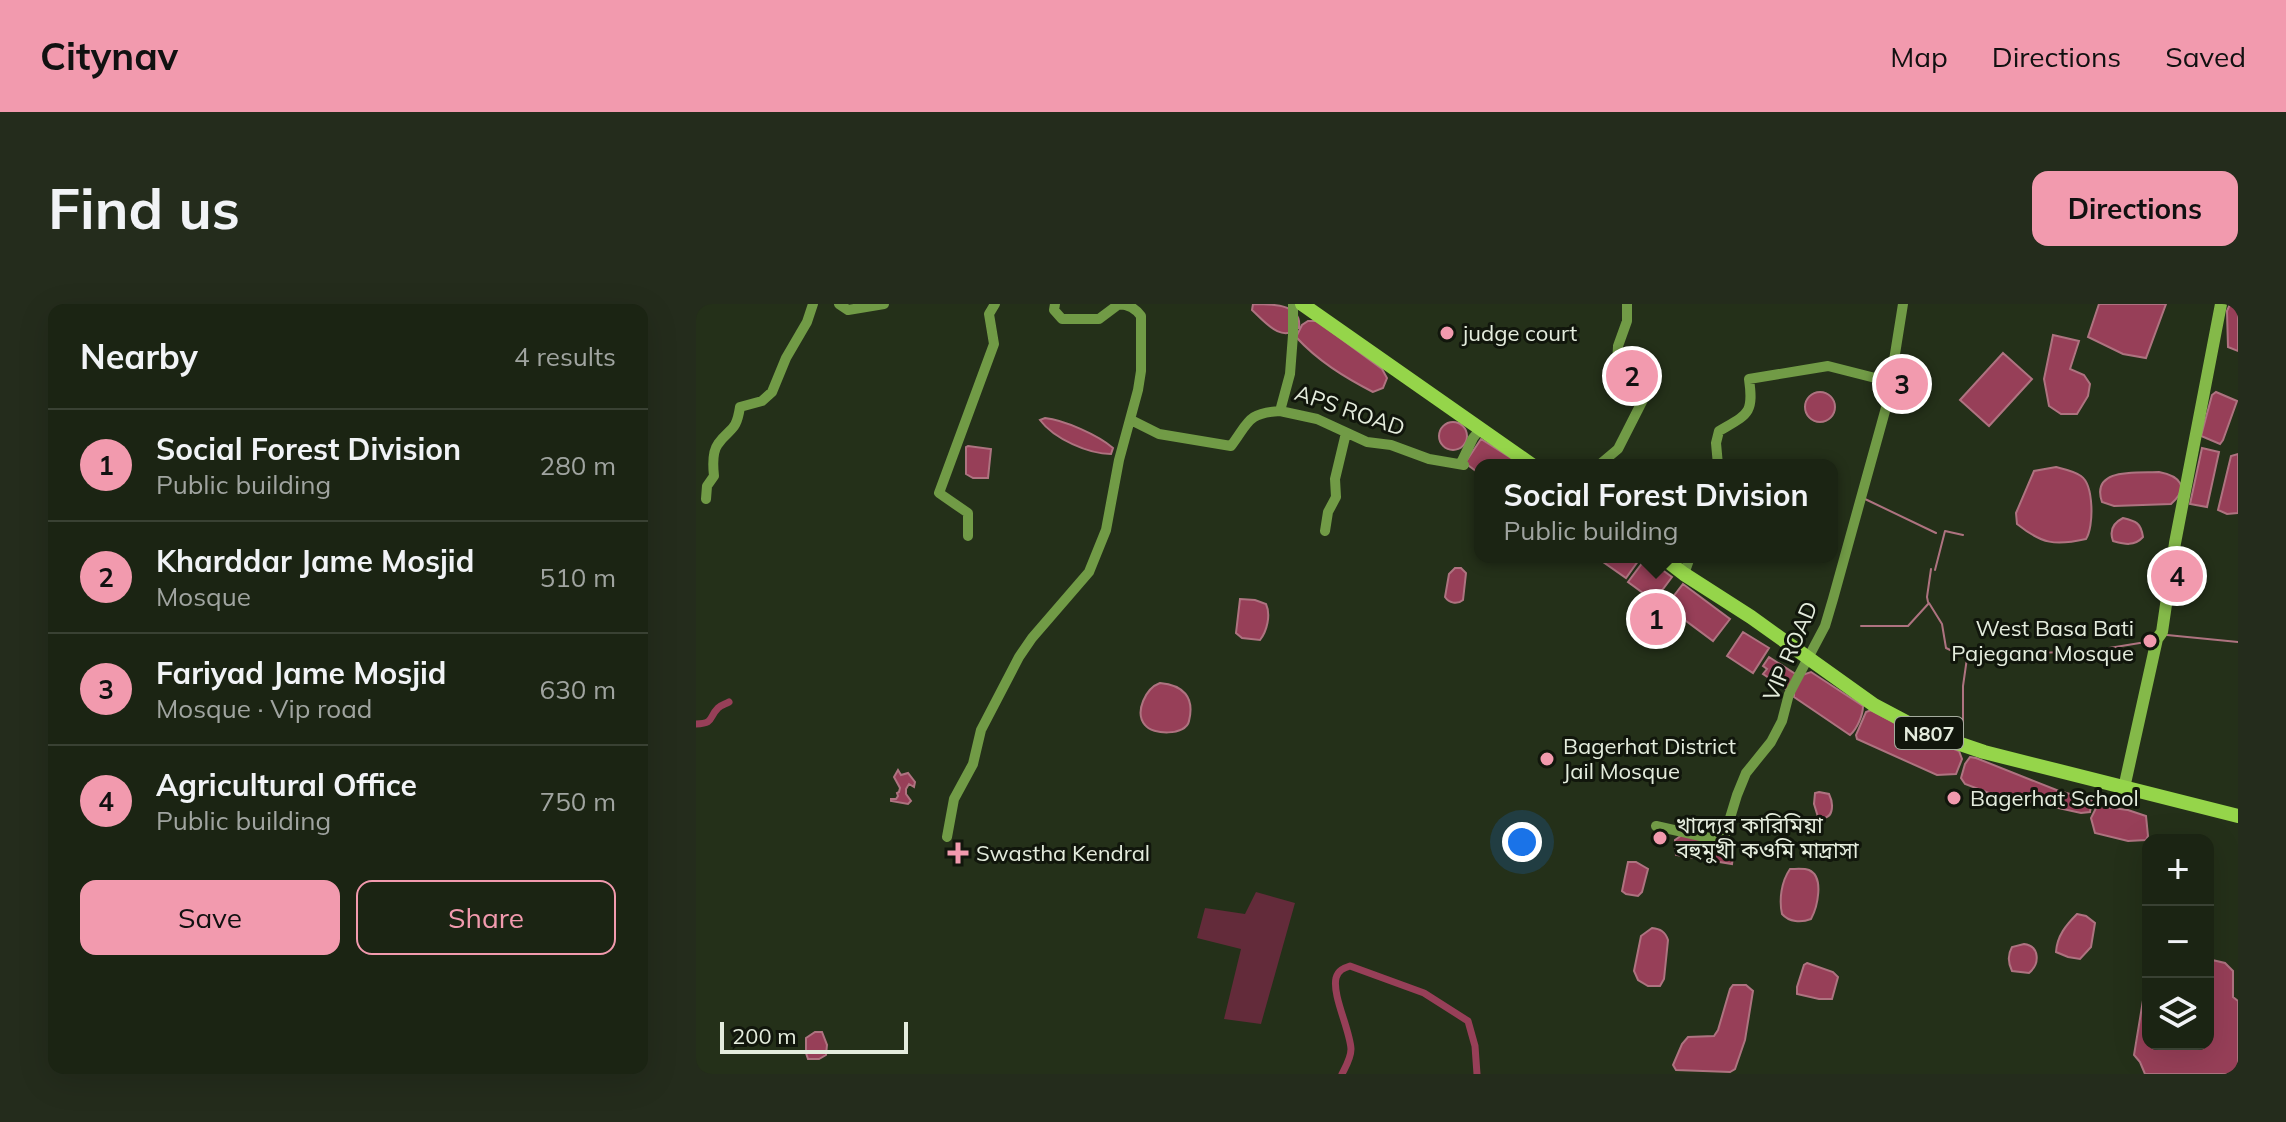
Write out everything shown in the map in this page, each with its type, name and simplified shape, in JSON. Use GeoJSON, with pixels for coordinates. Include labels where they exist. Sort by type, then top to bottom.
{"type":"FeatureCollection","features":[{"type":"Feature","properties":{"kind":"highway"},"geometry":{"type":"LineString","coordinates":[[1302,304],[1524,459]]}},
{"type":"Feature","properties":{"kind":"highway","name":"N807"},"geometry":{"type":"LineString","coordinates":[[1670,563],[1874,705],[1925,732],[1984,752],[2238,816]]}},
{"type":"Feature","properties":{"kind":"main road"},"geometry":{"type":"LineString","coordinates":[[2124,788],[2157,639],[2162,632],[2175,543],[2221,304]]}},
{"type":"Feature","properties":{"kind":"street"},"geometry":{"type":"LineString","coordinates":[[706,499],[707,486],[714,476],[716,446],[738,422],[740,407],[762,401],[772,392],[813,304]]}},
{"type":"Feature","properties":{"kind":"street"},"geometry":{"type":"LineString","coordinates":[[839,304],[848,310],[884,304]]}},
{"type":"Feature","properties":{"kind":"street"},"geometry":{"type":"LineString","coordinates":[[968,536],[968,513],[939,493],[994,344],[989,314],[995,304]]}},
{"type":"Feature","properties":{"kind":"street"},"geometry":{"type":"LineString","coordinates":[[947,837],[954,799],[973,764],[981,730],[1019,657],[1043,624],[1089,572],[1106,530],[1141,371],[1139,313],[1131,306],[1119,304],[1099,319],[1062,319],[1054,310],[1055,304]]}},
{"type":"Feature","properties":{"kind":"street","name":"APS ROAD"},"geometry":{"type":"LineString","coordinates":[[1293,304],[1290,374],[1280,411],[1317,419],[1367,442],[1391,445],[1429,459],[1462,464],[1473,438],[1481,428]]}},
{"type":"Feature","properties":{"kind":"street"},"geometry":{"type":"LineString","coordinates":[[1606,459],[1618,449],[1648,390],[1616,381],[1618,346],[1627,321],[1627,304]]}},
{"type":"Feature","properties":{"kind":"street","name":"VIP ROAD"},"geometry":{"type":"LineString","coordinates":[[1656,826],[1723,841],[1746,773],[1771,742],[1782,721],[1789,694],[1825,626],[1833,599],[1887,404],[1903,304]]}},
{"type":"Feature","properties":{"kind":"street"},"geometry":{"type":"LineString","coordinates":[[1717,459],[1719,431],[1749,411],[1749,379],[1828,366],[1891,382]]}},
{"type":"Feature","properties":{"kind":"street"},"geometry":{"type":"LineString","coordinates":[[1131,420],[1159,434],[1231,446],[1245,423],[1263,412],[1280,411]]}},
{"type":"Feature","properties":{"kind":"street"},"geometry":{"type":"LineString","coordinates":[[1325,531],[1328,512],[1336,497],[1335,479],[1346,433]]}},
{"type":"Feature","properties":{"kind":"street"},"geometry":{"type":"LineString","coordinates":[[1684,574],[1688,563]]}},
{"type":"Feature","properties":{"kind":"shaded area"},"geometry":{"type":"Polygon","coordinates":[[[1253,304],[1277,305],[1291,310],[1299,319],[1299,327],[1286,333],[1274,329],[1252,310],[1253,304]]]}},
{"type":"Feature","properties":{"kind":"shaded area"},"geometry":{"type":"Polygon","coordinates":[[[2099,304],[2166,304],[2146,358],[2123,354],[2088,337],[2099,304]]]}},
{"type":"Feature","properties":{"kind":"shaded area"},"geometry":{"type":"Polygon","coordinates":[[[2230,304],[2238,304],[2238,351],[2228,347],[2227,311],[2230,304]]]}},
{"type":"Feature","properties":{"kind":"shaded area"},"geometry":{"type":"Polygon","coordinates":[[[1308,321],[1317,321],[1382,369],[1387,378],[1383,388],[1373,392],[1313,354],[1296,337],[1308,321]]]}},
{"type":"Feature","properties":{"kind":"shaded area"},"geometry":{"type":"Polygon","coordinates":[[[2053,335],[2079,341],[2070,369],[2084,375],[2090,384],[2088,396],[2077,414],[2061,414],[2049,406],[2044,379],[2053,335]]]}},
{"type":"Feature","properties":{"kind":"shaded area"},"geometry":{"type":"Polygon","coordinates":[[[2003,353],[2032,379],[1989,426],[1960,400],[2003,353]]]}},
{"type":"Feature","properties":{"kind":"shaded area"},"geometry":{"type":"Polygon","coordinates":[[[1820,392],[1826,393],[1834,401],[1834,413],[1826,421],[1820,422],[1814,421],[1806,413],[1805,407],[1806,401],[1814,393],[1820,392]]]}},
{"type":"Feature","properties":{"kind":"shaded area"},"geometry":{"type":"Polygon","coordinates":[[[2216,392],[2237,401],[2220,444],[2201,436],[2212,395],[2216,392]]]}},
{"type":"Feature","properties":{"kind":"shaded area"},"geometry":{"type":"Polygon","coordinates":[[[1045,418],[1071,425],[1099,438],[1113,448],[1111,454],[1072,444],[1046,427],[1040,420],[1045,418]]]}},
{"type":"Feature","properties":{"kind":"shaded area"},"geometry":{"type":"Polygon","coordinates":[[[1453,422],[1463,426],[1467,436],[1463,446],[1453,450],[1443,446],[1439,436],[1443,426],[1453,422]]]}},
{"type":"Feature","properties":{"kind":"shaded area"},"geometry":{"type":"Polygon","coordinates":[[[1481,439],[1513,459],[1474,459],[1474,470],[1465,463],[1481,439]]]}},
{"type":"Feature","properties":{"kind":"shaded area"},"geometry":{"type":"Polygon","coordinates":[[[968,446],[991,449],[988,478],[973,478],[966,474],[968,446]]]}},
{"type":"Feature","properties":{"kind":"shaded area"},"geometry":{"type":"Polygon","coordinates":[[[2202,448],[2219,452],[2207,507],[2190,504],[2202,448]]]}},
{"type":"Feature","properties":{"kind":"shaded area"},"geometry":{"type":"Polygon","coordinates":[[[2238,454],[2238,513],[2227,514],[2218,510],[2231,456],[2238,454]]]}},
{"type":"Feature","properties":{"kind":"shaded area"},"geometry":{"type":"Polygon","coordinates":[[[2056,467],[2081,476],[2088,488],[2091,516],[2086,539],[2049,542],[2017,524],[2016,513],[2034,471],[2056,467]]]}},
{"type":"Feature","properties":{"kind":"shaded area"},"geometry":{"type":"Polygon","coordinates":[[[2159,472],[2172,476],[2180,483],[2180,492],[2171,504],[2114,506],[2102,502],[2100,491],[2109,477],[2159,472]]]}},
{"type":"Feature","properties":{"kind":"shaded area"},"geometry":{"type":"Polygon","coordinates":[[[2123,518],[2139,526],[2143,537],[2140,540],[2129,544],[2113,541],[2113,527],[2123,518]]]}},
{"type":"Feature","properties":{"kind":"shaded area"},"geometry":{"type":"Polygon","coordinates":[[[1605,563],[1637,563],[1626,578],[1605,563]]]}},
{"type":"Feature","properties":{"kind":"shaded area"},"geometry":{"type":"Polygon","coordinates":[[[1642,563],[1653,563],[1672,577],[1654,601],[1628,582],[1642,563]]]}},
{"type":"Feature","properties":{"kind":"shaded area"},"geometry":{"type":"Polygon","coordinates":[[[1455,568],[1461,568],[1466,573],[1463,600],[1456,603],[1445,597],[1449,574],[1455,568]]]}},
{"type":"Feature","properties":{"kind":"shaded area"},"geometry":{"type":"Polygon","coordinates":[[[1683,584],[1730,619],[1713,641],[1666,606],[1683,584]]]}},
{"type":"Feature","properties":{"kind":"shaded area"},"geometry":{"type":"Polygon","coordinates":[[[1240,599],[1266,604],[1268,623],[1260,640],[1242,638],[1236,633],[1240,599]]]}},
{"type":"Feature","properties":{"kind":"shaded area"},"geometry":{"type":"Polygon","coordinates":[[[1743,632],[1769,648],[1753,673],[1727,656],[1743,632]]]}},
{"type":"Feature","properties":{"kind":"shaded area"},"geometry":{"type":"Polygon","coordinates":[[[1769,657],[1797,675],[1787,690],[1763,674],[1767,669],[1763,666],[1769,657]]]}},
{"type":"Feature","properties":{"kind":"shaded area"},"geometry":{"type":"Polygon","coordinates":[[[1811,672],[1863,706],[1859,722],[1850,735],[1794,697],[1802,675],[1811,672]]]}},
{"type":"Feature","properties":{"kind":"shaded area"},"geometry":{"type":"Polygon","coordinates":[[[1160,683],[1175,686],[1189,699],[1189,721],[1182,729],[1154,731],[1142,720],[1143,701],[1150,690],[1160,683]]]}},
{"type":"Feature","properties":{"kind":"shaded area"},"geometry":{"type":"Polygon","coordinates":[[[1871,710],[1916,734],[1959,751],[1962,759],[1956,774],[1937,775],[1857,739],[1866,712],[1871,710]]]}},
{"type":"Feature","properties":{"kind":"shaded area"},"geometry":{"type":"Polygon","coordinates":[[[1970,757],[2059,791],[2092,800],[2090,812],[2081,813],[1989,793],[1965,784],[1961,778],[1970,757]]]}},
{"type":"Feature","properties":{"kind":"shaded area"},"geometry":{"type":"Polygon","coordinates":[[[898,770],[901,775],[908,773],[915,782],[914,787],[909,784],[906,789],[911,801],[908,804],[891,801],[896,799],[900,788],[894,777],[898,770]]]}},
{"type":"Feature","properties":{"kind":"shaded area"},"geometry":{"type":"Polygon","coordinates":[[[1815,793],[1829,794],[1831,798],[1830,815],[1823,818],[1818,817],[1814,804],[1815,793]]]}},
{"type":"Feature","properties":{"kind":"shaded area"},"geometry":{"type":"Polygon","coordinates":[[[2097,806],[2128,810],[2146,816],[2148,834],[2142,834],[2142,840],[2128,841],[2095,833],[2091,818],[2097,806]]]}},
{"type":"Feature","properties":{"kind":"shaded area"},"geometry":{"type":"Polygon","coordinates":[[[1682,835],[1731,844],[1734,850],[1732,864],[1676,855],[1675,840],[1682,835]]]}},
{"type":"Feature","properties":{"kind":"shaded area"},"geometry":{"type":"Polygon","coordinates":[[[1628,862],[1636,862],[1648,869],[1638,896],[1622,891],[1628,862]]]}},
{"type":"Feature","properties":{"kind":"shaded area"},"geometry":{"type":"Polygon","coordinates":[[[1790,869],[1809,870],[1817,879],[1817,901],[1811,919],[1795,921],[1782,914],[1782,891],[1790,869]]]}},
{"type":"Feature","properties":{"kind":"shaded area"},"geometry":{"type":"Polygon","coordinates":[[[1256,892],[1295,903],[1261,1024],[1224,1019],[1241,949],[1197,938],[1205,908],[1245,914],[1256,892]]]}},
{"type":"Feature","properties":{"kind":"shaded area"},"geometry":{"type":"Polygon","coordinates":[[[2077,914],[2095,923],[2091,947],[2080,959],[2056,952],[2063,931],[2077,914]]]}},
{"type":"Feature","properties":{"kind":"shaded area"},"geometry":{"type":"Polygon","coordinates":[[[1652,928],[1662,931],[1668,940],[1664,979],[1660,986],[1648,986],[1638,980],[1634,971],[1641,936],[1652,928]]]}},
{"type":"Feature","properties":{"kind":"shaded area"},"geometry":{"type":"Polygon","coordinates":[[[2024,944],[2036,952],[2035,965],[2029,973],[2012,971],[2009,956],[2012,947],[2024,944]]]}},
{"type":"Feature","properties":{"kind":"shaded area"},"geometry":{"type":"Polygon","coordinates":[[[2214,960],[2225,963],[2233,971],[2233,997],[2238,1001],[2238,1074],[2145,1074],[2134,1055],[2142,1006],[2142,1050],[2214,1050],[2214,960]]]}},
{"type":"Feature","properties":{"kind":"shaded area"},"geometry":{"type":"Polygon","coordinates":[[[1807,963],[1833,972],[1838,977],[1832,999],[1797,994],[1807,963]]]}},
{"type":"Feature","properties":{"kind":"shaded area"},"geometry":{"type":"Polygon","coordinates":[[[1733,985],[1746,985],[1753,991],[1745,1040],[1735,1069],[1730,1072],[1676,1070],[1673,1065],[1688,1037],[1714,1036],[1733,985]]]}},
{"type":"Feature","properties":{"kind":"shaded area"},"geometry":{"type":"Polygon","coordinates":[[[815,1032],[822,1032],[827,1045],[826,1055],[808,1059],[806,1038],[815,1032]]]}},
{"type":"Feature","properties":{"kind":"waterway"},"geometry":{"type":"LineString","coordinates":[[1865,499],[1936,533]]}},
{"type":"Feature","properties":{"kind":"waterway"},"geometry":{"type":"LineString","coordinates":[[1935,570],[1945,531],[1963,535]]}},
{"type":"Feature","properties":{"kind":"waterway"},"geometry":{"type":"LineString","coordinates":[[1928,602],[1931,569]]}},
{"type":"Feature","properties":{"kind":"waterway"},"geometry":{"type":"LineString","coordinates":[[1861,626],[1908,626],[1929,603],[1942,624],[1946,648],[1967,658],[1963,686],[1963,739]]}},
{"type":"Feature","properties":{"kind":"waterway"},"geometry":{"type":"LineString","coordinates":[[2167,635],[2238,642]]}},
{"type":"Feature","properties":{"kind":"waterway"},"geometry":{"type":"LineString","coordinates":[[1970,657],[2097,650],[2152,641]]}},
{"type":"Feature","properties":{"kind":"waterway"},"geometry":{"type":"LineString","coordinates":[[696,724],[709,721],[718,708],[729,702]]}},
{"type":"Feature","properties":{"kind":"waterway"},"geometry":{"type":"LineString","coordinates":[[1342,1074],[1351,1049],[1335,985],[1338,973],[1350,966],[1424,993],[1468,1021],[1475,1046],[1477,1074]]}},
{"type":"Feature","properties":{"kind":"place","name":"judge court"},"geometry":{"type":"Point","coordinates":[1447,333]}},
{"type":"Feature","properties":{"kind":"place","name":"Kharddar Jame Mosjid"},"geometry":{"type":"Point","coordinates":[1632,376]}},
{"type":"Feature","properties":{"kind":"place","name":"Fariyad Jame Mosjid"},"geometry":{"type":"Point","coordinates":[1902,384]}},
{"type":"Feature","properties":{"kind":"place","name":"Agricultural Office"},"geometry":{"type":"Point","coordinates":[2177,576]}},
{"type":"Feature","properties":{"kind":"place","name":"Social Forest Division"},"geometry":{"type":"Point","coordinates":[1656,619]}},
{"type":"Feature","properties":{"kind":"place","name":"West Basa Bati Pajegana Mosque"},"geometry":{"type":"Point","coordinates":[2150,641]}},
{"type":"Feature","properties":{"kind":"place","name":"Bagerhat District Jail Mosque"},"geometry":{"type":"Point","coordinates":[1547,759]}},
{"type":"Feature","properties":{"kind":"place","name":"Bagerhat School"},"geometry":{"type":"Point","coordinates":[1954,798]}},
{"type":"Feature","properties":{"kind":"place","name":"খাদ্যের কারিমিয়া বহুমুখী কওমি মাদ্রাসা"},"geometry":{"type":"Point","coordinates":[1660,838]}},
{"type":"Feature","properties":{"kind":"place","name":"Swastha Kendral"},"geometry":{"type":"Point","coordinates":[958,853]}}]}
